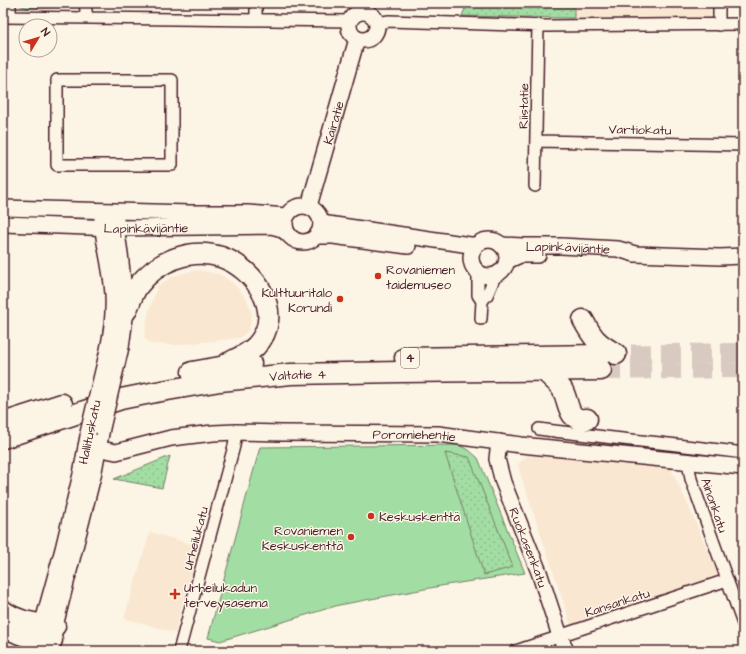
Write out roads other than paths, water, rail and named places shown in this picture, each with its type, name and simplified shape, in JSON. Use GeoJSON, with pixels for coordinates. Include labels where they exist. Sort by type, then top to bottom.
{"type":"FeatureCollection","features":[{"type":"Feature","properties":{"kind":"highway"},"geometry":{"type":"LineString","coordinates":[[126,311],[136,288],[142,281],[151,272],[164,263],[175,258],[207,255],[221,257],[236,265],[251,276],[259,287],[265,298],[268,310],[268,321],[265,332],[260,341],[252,350],[220,367]]}},
{"type":"Feature","properties":{"kind":"highway"},"geometry":{"type":"LineString","coordinates":[[544,371],[562,390],[573,416],[577,419],[587,419],[583,417],[577,409],[574,401],[574,390],[578,381],[604,362],[603,347],[596,340],[583,320],[581,332],[573,344],[569,349],[556,355]]}},
{"type":"Feature","properties":{"kind":"highway","name":"Valtatie 4"},"geometry":{"type":"LineString","coordinates":[[3,423],[150,379],[220,367],[320,360],[556,355],[604,362]]}},
{"type":"Feature","properties":{"kind":"highway","name":"Valtatie 4"},"geometry":{"type":"LineString","coordinates":[[3,438],[121,400],[182,387],[220,381],[290,374],[544,371],[604,362]]}},
{"type":"Feature","properties":{"kind":"highway"},"geometry":{"type":"LineString","coordinates":[[3,611],[28,623],[46,638]]}},
{"type":"Feature","properties":{"kind":"highway"},"geometry":{"type":"LineString","coordinates":[[3,624],[13,631],[25,636],[46,638]]}},
{"type":"Feature","properties":{"kind":"main road"},"geometry":{"type":"LineString","coordinates":[[365,7],[376,18],[377,23],[376,32],[374,35],[366,40],[362,40],[357,39],[349,29],[352,17],[365,7]]}},
{"type":"Feature","properties":{"kind":"main road","name":"Kairatie"},"geometry":{"type":"LineString","coordinates":[[309,206],[357,39]]}},
{"type":"Feature","properties":{"kind":"main road"},"geometry":{"type":"LineString","coordinates":[[309,206],[318,213],[320,218],[319,229],[312,240],[307,242],[300,242],[292,239],[287,233],[284,224],[286,216],[296,207],[309,206]]}},
{"type":"Feature","properties":{"kind":"main road","name":"Lapinkävijäntie"},"geometry":{"type":"LineString","coordinates":[[3,208],[248,213],[286,216]]}},
{"type":"Feature","properties":{"kind":"main road","name":"Hallituskatu"},"geometry":{"type":"LineString","coordinates":[[109,211],[107,250],[113,293],[114,311],[112,332],[115,348]]}},
{"type":"Feature","properties":{"kind":"main road","name":"Lapinkävijäntie"},"geometry":{"type":"LineString","coordinates":[[3,224],[109,227],[270,226],[279,228],[287,233]]}},
{"type":"Feature","properties":{"kind":"main road","name":"Hallituskatu"},"geometry":{"type":"LineString","coordinates":[[46,638],[63,549],[81,474],[93,439],[115,348],[126,311],[120,253],[109,227]]}},
{"type":"Feature","properties":{"kind":"main road"},"geometry":{"type":"LineString","coordinates":[[319,229],[392,234],[470,245],[474,250]]}},
{"type":"Feature","properties":{"kind":"main road"},"geometry":{"type":"LineString","coordinates":[[490,240],[501,245],[506,252],[507,261],[503,269],[496,274],[487,275],[478,272],[472,264],[474,250],[482,241],[490,240]]}},
{"type":"Feature","properties":{"kind":"main road","name":"Lapinkävijäntie"},"geometry":{"type":"LineString","coordinates":[[501,245],[618,249],[635,254]]}},
{"type":"Feature","properties":{"kind":"main road","name":"Lapinkävijäntie"},"geometry":{"type":"LineString","coordinates":[[507,261],[520,255],[550,254],[619,257],[635,254],[743,256]]}},
{"type":"Feature","properties":{"kind":"main road","name":"Poromiehentie"},"geometry":{"type":"LineString","coordinates":[[93,439],[116,452],[171,438],[213,433],[438,434],[499,442],[743,467]]}},
{"type":"Feature","properties":{"kind":"main road","name":"Ruokasenkatu"},"geometry":{"type":"LineString","coordinates":[[499,442],[497,459],[503,482],[539,572],[566,651]]}},
{"type":"Feature","properties":{"kind":"street"},"geometry":{"type":"LineString","coordinates":[[10,3],[7,17],[350,21]]}},
{"type":"Feature","properties":{"kind":"street"},"geometry":{"type":"LineString","coordinates":[[86,3],[87,18]]}},
{"type":"Feature","properties":{"kind":"street"},"geometry":{"type":"LineString","coordinates":[[256,3],[256,20]]}},
{"type":"Feature","properties":{"kind":"street"},"geometry":{"type":"LineString","coordinates":[[719,25],[720,3]]}},
{"type":"Feature","properties":{"kind":"street"},"geometry":{"type":"LineString","coordinates":[[377,23],[389,21],[538,25],[743,24]]}},
{"type":"Feature","properties":{"kind":"street","name":"Riistatie"},"geometry":{"type":"LineString","coordinates":[[535,186],[538,25]]}},
{"type":"Feature","properties":{"kind":"street"},"geometry":{"type":"LineString","coordinates":[[57,80],[172,80],[172,165],[57,165],[57,80]]}},
{"type":"Feature","properties":{"kind":"street","name":"Vartiokatu"},"geometry":{"type":"LineString","coordinates":[[536,141],[743,145]]}},
{"type":"Feature","properties":{"kind":"street"},"geometry":{"type":"LineString","coordinates":[[478,272],[478,295],[482,301]]}},
{"type":"Feature","properties":{"kind":"street"},"geometry":{"type":"LineString","coordinates":[[481,319],[482,301],[487,295],[496,274]]}},
{"type":"Feature","properties":{"kind":"street"},"geometry":{"type":"LineString","coordinates":[[539,429],[743,453]]}},
{"type":"Feature","properties":{"kind":"street","name":"Urheilukatu"},"geometry":{"type":"LineString","coordinates":[[179,651],[233,451],[236,432]]}},
{"type":"Feature","properties":{"kind":"street","name":"Ainonkatu"},"geometry":{"type":"LineString","coordinates":[[688,462],[691,479],[743,624]]}},
{"type":"Feature","properties":{"kind":"street","name":"Kansankatu"},"geometry":{"type":"LineString","coordinates":[[516,651],[727,580]]}},
{"type":"Feature","properties":{"kind":"tunnel"},"geometry":{"type":"LineString","coordinates":[[601,355],[743,353]]}},
{"type":"Feature","properties":{"kind":"tunnel"},"geometry":{"type":"LineString","coordinates":[[601,370],[743,368]]}},
{"type":"Feature","properties":{"kind":"place","name":"Rovaniemen taidemuseo"},"geometry":{"type":"Point","coordinates":[378,276]}},
{"type":"Feature","properties":{"kind":"place","name":"Kulttuuritalo Korundi"},"geometry":{"type":"Point","coordinates":[340,299]}},
{"type":"Feature","properties":{"kind":"place","name":"Keskuskenttä"},"geometry":{"type":"Point","coordinates":[371,516]}},
{"type":"Feature","properties":{"kind":"place","name":"Rovaniemen Keskuskenttä"},"geometry":{"type":"Point","coordinates":[351,537]}},
{"type":"Feature","properties":{"kind":"place","name":"Urheilukadun terveysasema"},"geometry":{"type":"Point","coordinates":[175,594]}}]}
